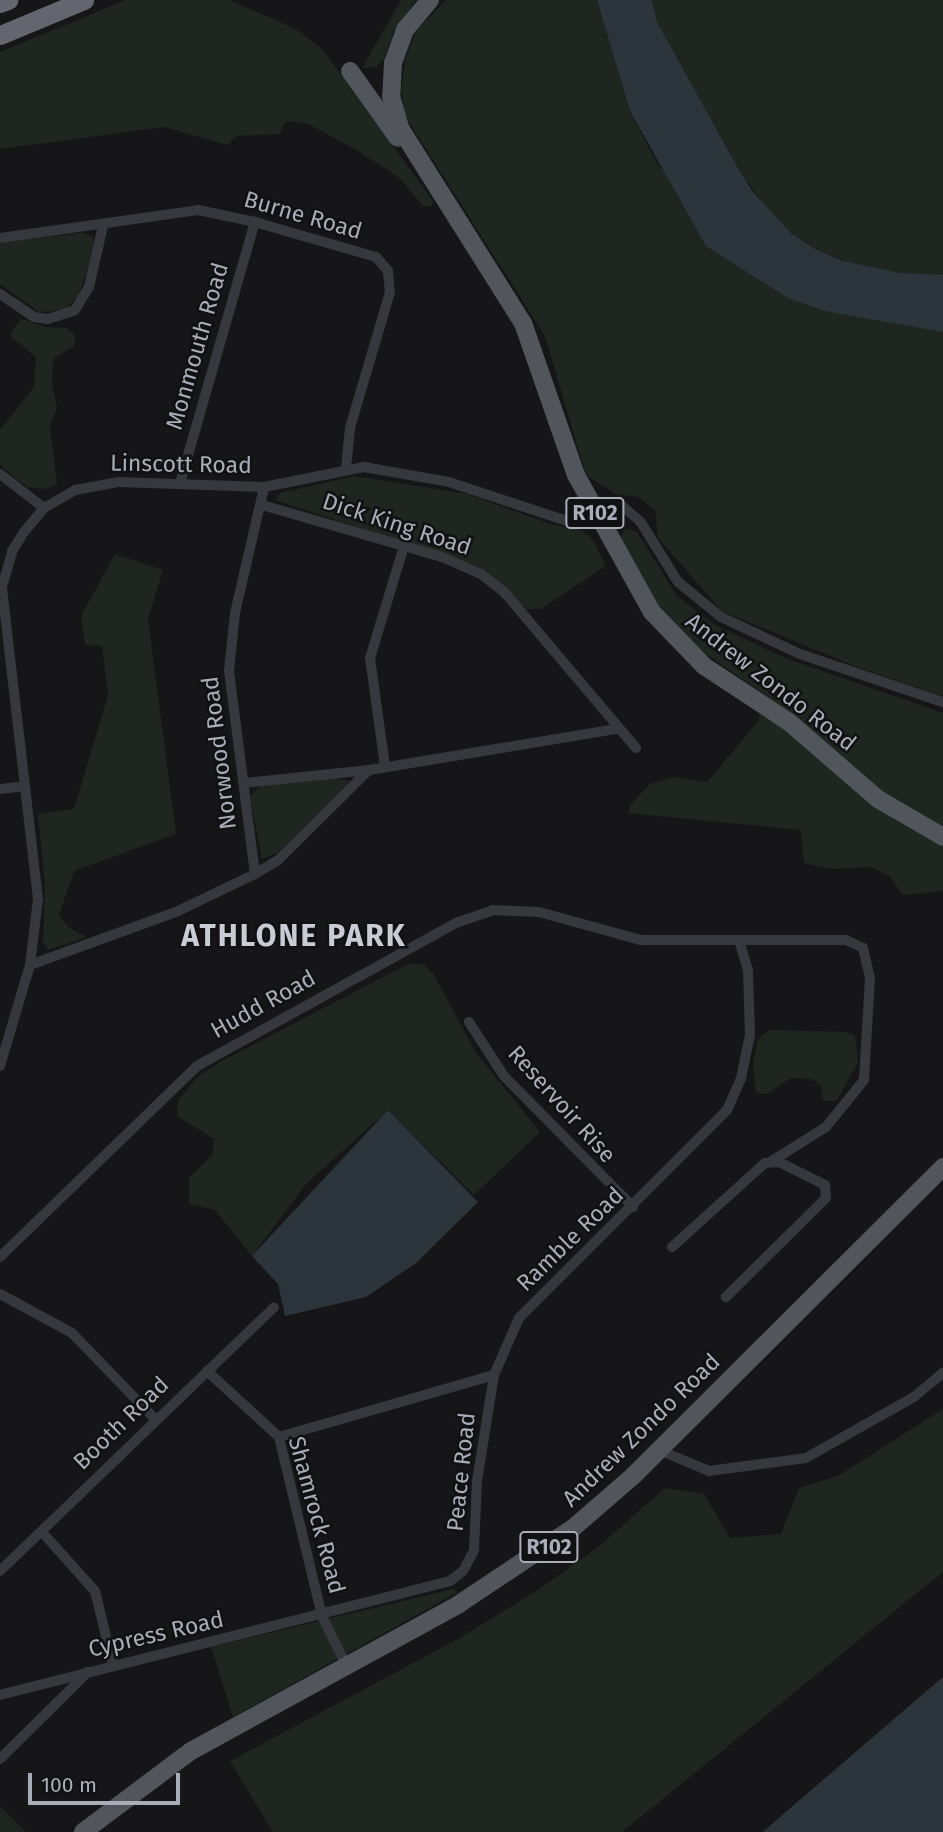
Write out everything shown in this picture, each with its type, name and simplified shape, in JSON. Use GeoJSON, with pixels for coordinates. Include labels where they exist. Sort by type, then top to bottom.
{"type":"FeatureCollection","features":[{"type":"Feature","properties":{"kind":"highway"},"geometry":{"type":"LineString","coordinates":[[0,3],[8,0]]}},
{"type":"Feature","properties":{"kind":"highway"},"geometry":{"type":"LineString","coordinates":[[0,35],[84,0]]}},
{"type":"Feature","properties":{"kind":"main road","name":"Andrew Zondo Road"},"geometry":{"type":"LineString","coordinates":[[430,0],[405,30],[391,80],[394,113],[407,144],[523,323],[565,447],[594,512],[652,612],[680,646],[789,722],[878,799],[943,837]]}},
{"type":"Feature","properties":{"kind":"main road"},"geometry":{"type":"LineString","coordinates":[[350,71],[386,124],[407,144]]}},
{"type":"Feature","properties":{"kind":"main road","name":"Andrew Zondo Road"},"geometry":{"type":"LineString","coordinates":[[83,1832],[191,1751],[544,1550],[659,1450],[943,1167]]}},
{"type":"Feature","properties":{"kind":"street","name":"Burne Road"},"geometry":{"type":"LineString","coordinates":[[0,238],[103,226],[198,210],[255,222],[376,257],[388,271],[390,292],[350,428],[346,468]]}},
{"type":"Feature","properties":{"kind":"street","name":"Monmouth Road"},"geometry":{"type":"LineString","coordinates":[[180,483],[255,222]]}},
{"type":"Feature","properties":{"kind":"street"},"geometry":{"type":"LineString","coordinates":[[0,294],[34,317],[48,319],[75,310],[89,287],[103,226]]}},
{"type":"Feature","properties":{"kind":"street","name":"Linscott Road"},"geometry":{"type":"LineString","coordinates":[[0,1066],[6,1028],[30,965],[38,900],[2,587],[12,551],[44,508],[95,484],[180,483],[264,487],[346,468],[449,482],[564,520],[610,506],[632,511],[678,582],[721,617],[800,654],[943,702]]}},
{"type":"Feature","properties":{"kind":"street"},"geometry":{"type":"LineString","coordinates":[[0,474],[44,508]]}},
{"type":"Feature","properties":{"kind":"street","name":"Norwood Road"},"geometry":{"type":"LineString","coordinates":[[255,874],[244,783],[231,712],[230,661],[235,613],[264,487]]}},
{"type":"Feature","properties":{"kind":"street","name":"Dick King Road"},"geometry":{"type":"LineString","coordinates":[[262,505],[462,564],[494,583],[616,729],[636,748]]}},
{"type":"Feature","properties":{"kind":"street"},"geometry":{"type":"LineString","coordinates":[[385,766],[370,657],[404,546]]}},
{"type":"Feature","properties":{"kind":"street"},"geometry":{"type":"LineString","coordinates":[[244,783],[369,770],[598,736],[616,729]]}},
{"type":"Feature","properties":{"kind":"street"},"geometry":{"type":"LineString","coordinates":[[30,965],[178,911],[255,874],[277,861],[369,770]]}},
{"type":"Feature","properties":{"kind":"street"},"geometry":{"type":"LineString","coordinates":[[0,789],[25,786]]}},
{"type":"Feature","properties":{"kind":"street","name":"Hudd Road"},"geometry":{"type":"LineString","coordinates":[[0,1257],[197,1066],[476,914],[515,908],[624,938],[855,943],[869,961],[864,1080],[826,1127],[772,1161]]}},
{"type":"Feature","properties":{"kind":"street","name":"Ramble Road"},"geometry":{"type":"LineString","coordinates":[[494,1375],[519,1318],[717,1124],[735,1096],[746,1057],[751,1009],[748,970],[739,940]]}},
{"type":"Feature","properties":{"kind":"street","name":"Reservoir Rise"},"geometry":{"type":"LineString","coordinates":[[469,1022],[504,1076],[633,1207]]}},
{"type":"Feature","properties":{"kind":"street"},"geometry":{"type":"LineString","coordinates":[[672,1247],[765,1163],[772,1161],[825,1185],[828,1194],[726,1297]]}},
{"type":"Feature","properties":{"kind":"street"},"geometry":{"type":"LineString","coordinates":[[0,1294],[72,1333],[154,1418]]}},
{"type":"Feature","properties":{"kind":"street","name":"Booth Road"},"geometry":{"type":"LineString","coordinates":[[0,1572],[154,1418],[274,1307]]}},
{"type":"Feature","properties":{"kind":"street","name":"Shamrock Road"},"geometry":{"type":"LineString","coordinates":[[207,1371],[279,1437],[322,1616]]}},
{"type":"Feature","properties":{"kind":"street"},"geometry":{"type":"LineString","coordinates":[[659,1450],[709,1471],[806,1458],[914,1397],[943,1373]]}},
{"type":"Feature","properties":{"kind":"street"},"geometry":{"type":"LineString","coordinates":[[279,1437],[494,1375]]}},
{"type":"Feature","properties":{"kind":"street","name":"Peace Road"},"geometry":{"type":"LineString","coordinates":[[463,1572],[474,1550],[477,1481],[494,1375]]}},
{"type":"Feature","properties":{"kind":"street"},"geometry":{"type":"LineString","coordinates":[[42,1532],[94,1591],[113,1665]]}},
{"type":"Feature","properties":{"kind":"street","name":"Cypress Road"},"geometry":{"type":"LineString","coordinates":[[0,1695],[435,1586],[463,1572]]}},
{"type":"Feature","properties":{"kind":"street"},"geometry":{"type":"LineString","coordinates":[[322,1616],[346,1665]]}},
{"type":"Feature","properties":{"kind":"street"},"geometry":{"type":"LineString","coordinates":[[0,1759],[89,1671]]}},
{"type":"Feature","properties":{"kind":"shaded area"},"geometry":{"type":"Polygon","coordinates":[[[126,0],[229,0],[296,29],[323,50],[433,201],[432,206],[423,206],[401,179],[355,149],[308,124],[286,121],[279,134],[237,136],[227,145],[164,127],[0,149],[0,52],[126,0]]]}},
{"type":"Feature","properties":{"kind":"shaded area"},"geometry":{"type":"Polygon","coordinates":[[[401,0],[416,0],[393,33],[384,59],[376,67],[362,68],[401,0]]]}},
{"type":"Feature","properties":{"kind":"shaded area"},"geometry":{"type":"Polygon","coordinates":[[[446,0],[597,0],[630,111],[658,166],[943,331],[943,696],[857,667],[722,611],[658,538],[655,510],[638,497],[616,494],[586,475],[545,336],[405,116],[401,89],[405,60],[416,31],[446,0]]]}},
{"type":"Feature","properties":{"kind":"shaded area"},"geometry":{"type":"Polygon","coordinates":[[[597,0],[652,0],[657,22],[738,168],[753,192],[791,233],[813,248],[843,261],[900,273],[943,275],[943,332],[825,311],[788,298],[706,246],[630,111],[597,0]]]}},
{"type":"Feature","properties":{"kind":"shaded area"},"geometry":{"type":"Polygon","coordinates":[[[652,0],[943,0],[943,278],[864,269],[813,248],[775,221],[738,168],[657,22],[652,0]]]}},
{"type":"Feature","properties":{"kind":"shaded area"},"geometry":{"type":"Polygon","coordinates":[[[83,233],[93,237],[95,248],[78,296],[64,310],[39,312],[0,284],[0,242],[83,233]]]}},
{"type":"Feature","properties":{"kind":"shaded area"},"geometry":{"type":"Polygon","coordinates":[[[22,319],[45,327],[67,328],[75,335],[74,346],[53,359],[52,385],[57,407],[50,426],[57,484],[48,489],[27,487],[0,465],[0,430],[34,387],[36,357],[12,338],[11,332],[22,319]]]}},
{"type":"Feature","properties":{"kind":"shaded area"},"geometry":{"type":"Polygon","coordinates":[[[354,476],[467,494],[550,524],[581,530],[593,540],[606,566],[541,609],[524,609],[506,588],[476,566],[275,500],[280,493],[354,476]]]}},
{"type":"Feature","properties":{"kind":"shaded area"},"geometry":{"type":"Polygon","coordinates":[[[625,529],[637,532],[677,596],[713,624],[785,658],[943,713],[943,891],[903,895],[890,877],[872,867],[830,869],[804,863],[801,830],[628,813],[630,805],[650,784],[673,777],[707,782],[759,720],[764,694],[697,648],[658,607],[628,554],[621,537],[625,529]]]}},
{"type":"Feature","properties":{"kind":"shaded area"},"geometry":{"type":"Polygon","coordinates":[[[115,554],[163,570],[148,619],[176,834],[74,871],[59,915],[69,928],[87,937],[48,950],[43,942],[45,885],[38,814],[74,809],[108,695],[102,646],[85,645],[81,616],[115,554]]]}},
{"type":"Feature","properties":{"kind":"shaded area"},"geometry":{"type":"Polygon","coordinates":[[[328,777],[350,781],[277,853],[262,859],[250,796],[261,786],[328,777]]]}},
{"type":"Feature","properties":{"kind":"shaded area"},"geometry":{"type":"Polygon","coordinates":[[[410,963],[424,965],[434,975],[476,1053],[540,1132],[474,1195],[388,1110],[307,1183],[252,1256],[215,1210],[189,1204],[189,1178],[212,1155],[214,1139],[177,1116],[178,1101],[196,1078],[220,1062],[410,963]]]}},
{"type":"Feature","properties":{"kind":"shaded area"},"geometry":{"type":"Polygon","coordinates":[[[769,1030],[846,1032],[855,1036],[858,1063],[836,1101],[823,1101],[821,1086],[812,1079],[791,1078],[767,1094],[756,1093],[753,1063],[758,1040],[769,1030]]]}},
{"type":"Feature","properties":{"kind":"shaded area"},"geometry":{"type":"Polygon","coordinates":[[[388,1110],[478,1202],[416,1263],[366,1297],[285,1316],[278,1284],[252,1256],[388,1110]]]}},
{"type":"Feature","properties":{"kind":"shaded area"},"geometry":{"type":"Polygon","coordinates":[[[943,1409],[943,1572],[622,1832],[273,1832],[230,1761],[458,1639],[538,1590],[598,1547],[665,1488],[704,1494],[730,1538],[781,1534],[799,1488],[838,1476],[943,1409]]]}},
{"type":"Feature","properties":{"kind":"shaded area"},"geometry":{"type":"Polygon","coordinates":[[[453,1589],[458,1592],[233,1717],[211,1647],[453,1589]]]}},
{"type":"Feature","properties":{"kind":"shaded area"},"geometry":{"type":"Polygon","coordinates":[[[943,1677],[943,1832],[763,1832],[781,1816],[943,1677]]]}},
{"type":"Feature","properties":{"kind":"shaded area"},"geometry":{"type":"Polygon","coordinates":[[[0,1806],[26,1832],[0,1832],[0,1806]]]}},
{"type":"Feature","properties":{"kind":"district","name":"ATHLONE PARK"},"geometry":{"type":"Point","coordinates":[294,936]}}]}
